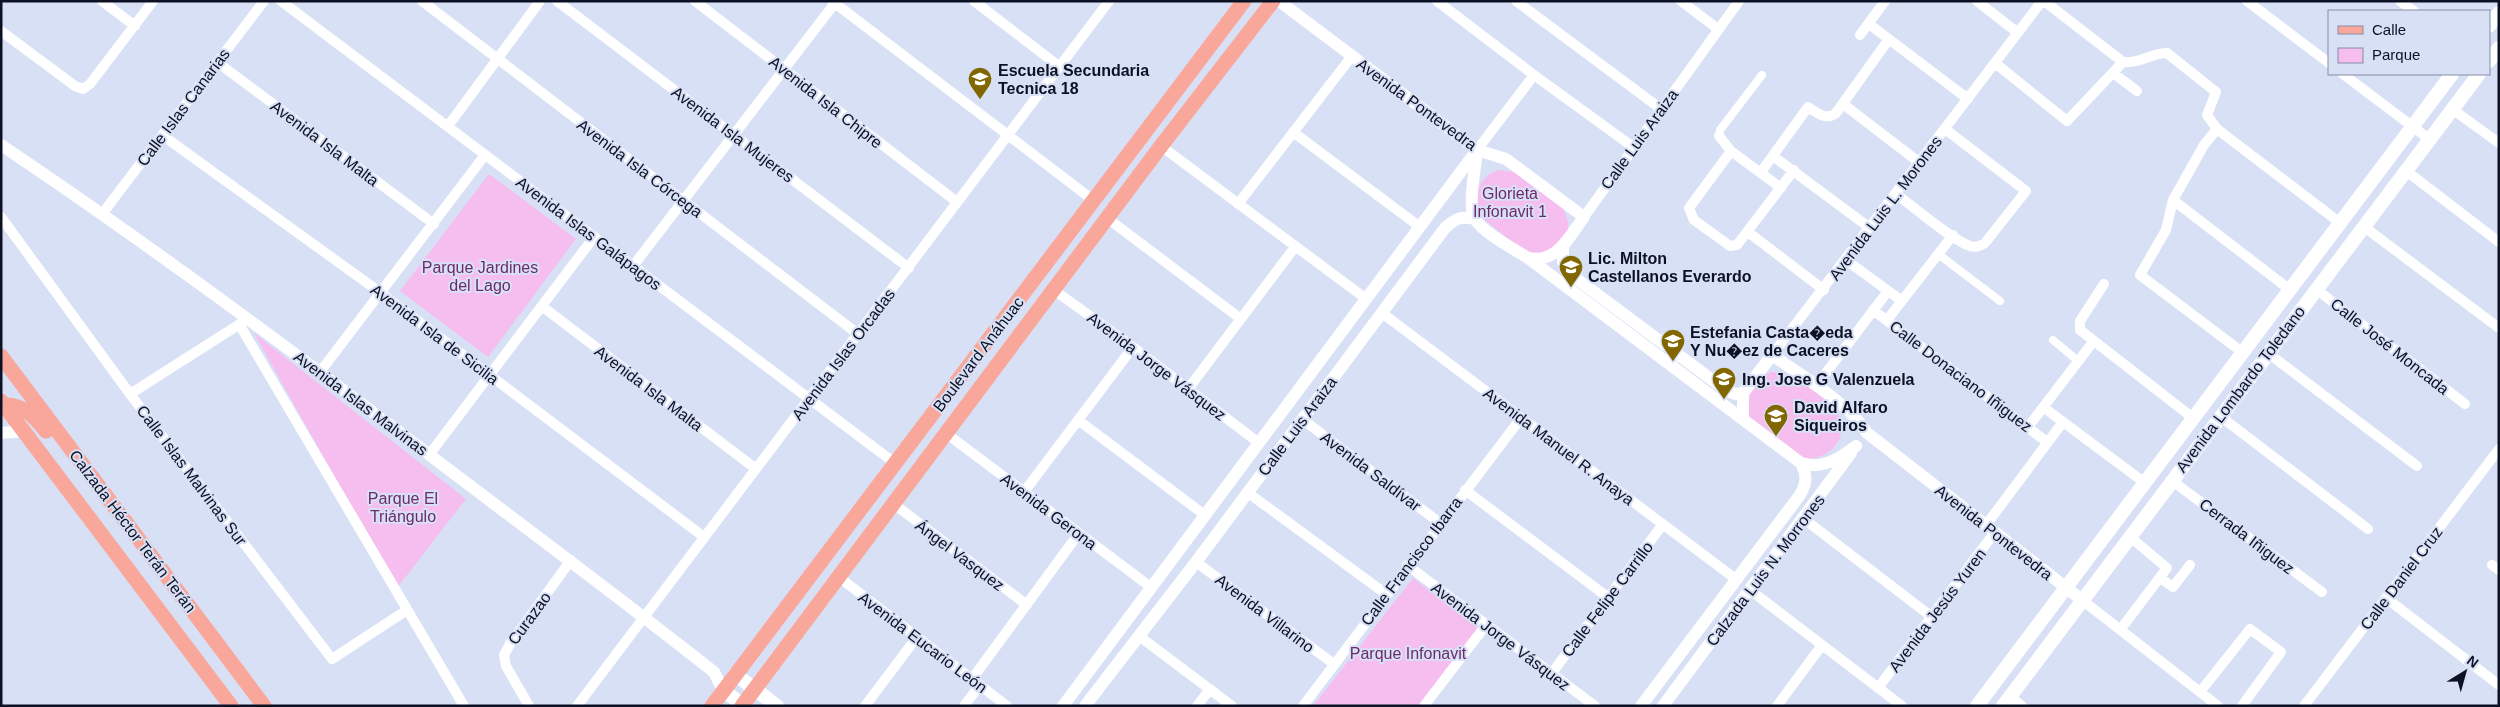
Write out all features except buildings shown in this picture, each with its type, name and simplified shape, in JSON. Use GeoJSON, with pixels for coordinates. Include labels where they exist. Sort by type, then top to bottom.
{"type":"FeatureCollection","features":[{"type":"Feature","properties":{"kind":"main road","name":"Boulevard Anáhuac"},"geometry":{"type":"LineString","coordinates":[[712,706],[1244,1]]}},
{"type":"Feature","properties":{"kind":"main road","name":"Boulevard Anáhuac"},"geometry":{"type":"LineString","coordinates":[[743,706],[1161,146],[1273,1]]}},
{"type":"Feature","properties":{"kind":"main road"},"geometry":{"type":"LineString","coordinates":[[2490,25],[2499,13]]}},
{"type":"Feature","properties":{"kind":"main road","name":"Avenida Lombardo Toledano"},"geometry":{"type":"LineString","coordinates":[[1977,706],[2451,75]]}},
{"type":"Feature","properties":{"kind":"main road","name":"Avenida Lombardo Toledano"},"geometry":{"type":"LineString","coordinates":[[2006,701],[2478,75]]}},
{"type":"Feature","properties":{"kind":"main road","name":"Calzada Héctor Terán Terán"},"geometry":{"type":"LineString","coordinates":[[1,356],[264,706]]}},
{"type":"Feature","properties":{"kind":"main road"},"geometry":{"type":"LineString","coordinates":[[2225,375],[2242,387]]}},
{"type":"Feature","properties":{"kind":"main road"},"geometry":{"type":"LineString","coordinates":[[2,404],[12,404],[27,411],[60,448],[82,463]]}},
{"type":"Feature","properties":{"kind":"main road","name":"Calzada Héctor Terán Terán"},"geometry":{"type":"LineString","coordinates":[[2,404],[25,431],[231,706]]}},
{"type":"Feature","properties":{"kind":"main road"},"geometry":{"type":"LineString","coordinates":[[736,674],[777,706]]}},
{"type":"Feature","properties":{"kind":"main road"},"geometry":{"type":"LineString","coordinates":[[723,690],[743,706]]}},
{"type":"Feature","properties":{"kind":"street"},"geometry":{"type":"LineString","coordinates":[[102,1],[135,26]]}},
{"type":"Feature","properties":{"kind":"street"},"geometry":{"type":"LineString","coordinates":[[1,30],[75,86],[83,89],[90,84],[153,1]]}},
{"type":"Feature","properties":{"kind":"street","name":"Calle Islas Canarias"},"geometry":{"type":"LineString","coordinates":[[102,214],[264,1]]}},
{"type":"Feature","properties":{"kind":"street","name":"Avenida Islas Galápagos"},"geometry":{"type":"LineString","coordinates":[[281,1],[896,464]]}},
{"type":"Feature","properties":{"kind":"street","name":"Avenida Isla Córcega"},"geometry":{"type":"LineString","coordinates":[[422,1],[858,334]]}},
{"type":"Feature","properties":{"kind":"street"},"geometry":{"type":"LineString","coordinates":[[448,126],[540,1]]}},
{"type":"Feature","properties":{"kind":"street","name":"Avenida Isla Mujeres"},"geometry":{"type":"LineString","coordinates":[[558,1],[909,268]]}},
{"type":"Feature","properties":{"kind":"street","name":"Avenida Isla Chipre"},"geometry":{"type":"LineString","coordinates":[[695,1],[957,202]]}},
{"type":"Feature","properties":{"kind":"street"},"geometry":{"type":"LineString","coordinates":[[974,1],[1060,67]]}},
{"type":"Feature","properties":{"kind":"street","name":"Avenida Islas Orcadas"},"geometry":{"type":"LineString","coordinates":[[577,706],[1109,1]]}},
{"type":"Feature","properties":{"kind":"street","name":"Avenida Pontevedra"},"geometry":{"type":"LineString","coordinates":[[1279,1],[1477,150],[1506,159],[1584,217]]}},
{"type":"Feature","properties":{"kind":"street"},"geometry":{"type":"LineString","coordinates":[[1437,1],[1633,147]]}},
{"type":"Feature","properties":{"kind":"street"},"geometry":{"type":"LineString","coordinates":[[1516,1],[1661,109]]}},
{"type":"Feature","properties":{"kind":"street"},"geometry":{"type":"LineString","coordinates":[[1680,1],[1718,30]]}},
{"type":"Feature","properties":{"kind":"street","name":"Calle Luis Araiza"},"geometry":{"type":"LineString","coordinates":[[1528,258],[1536,260],[1547,258],[1562,247],[1740,1]]}},
{"type":"Feature","properties":{"kind":"street"},"geometry":{"type":"LineString","coordinates":[[1860,35],[1885,1]]}},
{"type":"Feature","properties":{"kind":"street"},"geometry":{"type":"LineString","coordinates":[[1977,1],[2018,33]]}},
{"type":"Feature","properties":{"kind":"street"},"geometry":{"type":"LineString","coordinates":[[2043,1],[2123,62],[2133,63],[2154,54],[2168,54],[2216,92],[2207,114],[2217,130],[2339,222]]}},
{"type":"Feature","properties":{"kind":"street","name":"Avenida Luis L. Morones"},"geometry":{"type":"LineString","coordinates":[[1743,393],[1824,290],[2043,1]]}},
{"type":"Feature","properties":{"kind":"street"},"geometry":{"type":"LineString","coordinates":[[2247,1],[2328,62]]}},
{"type":"Feature","properties":{"kind":"street"},"geometry":{"type":"LineString","coordinates":[[2400,1],[2413,10]]}},
{"type":"Feature","properties":{"kind":"street"},"geometry":{"type":"LineString","coordinates":[[633,266],[833,2],[1093,200]]}},
{"type":"Feature","properties":{"kind":"street"},"geometry":{"type":"LineString","coordinates":[[1869,24],[1968,99]]}},
{"type":"Feature","properties":{"kind":"street"},"geometry":{"type":"LineString","coordinates":[[1761,172],[1808,107],[1820,114],[1830,116],[1843,104],[1889,40]]}},
{"type":"Feature","properties":{"kind":"street"},"geometry":{"type":"LineString","coordinates":[[1238,204],[1352,56]]}},
{"type":"Feature","properties":{"kind":"street","name":"Avenida Isla Malta"},"geometry":{"type":"LineString","coordinates":[[217,62],[434,224]]}},
{"type":"Feature","properties":{"kind":"street"},"geometry":{"type":"LineString","coordinates":[[1995,63],[2067,121],[2123,62]]}},
{"type":"Feature","properties":{"kind":"street"},"geometry":{"type":"LineString","coordinates":[[2113,73],[2137,91]]}},
{"type":"Feature","properties":{"kind":"street"},"geometry":{"type":"LineString","coordinates":[[1762,74],[1720,130],[1718,136],[1731,151],[1781,188]]}},
{"type":"Feature","properties":{"kind":"street","name":"Calle Luis Araiza"},"geometry":{"type":"LineString","coordinates":[[1067,701],[1206,516],[1365,298],[1534,75]]}},
{"type":"Feature","properties":{"kind":"street"},"geometry":{"type":"LineString","coordinates":[[2344,75],[2429,139]]}},
{"type":"Feature","properties":{"kind":"street"},"geometry":{"type":"LineString","coordinates":[[1843,104],[1920,163]]}},
{"type":"Feature","properties":{"kind":"street"},"geometry":{"type":"LineString","coordinates":[[2452,109],[2499,143]]}},
{"type":"Feature","properties":{"kind":"street"},"geometry":{"type":"LineString","coordinates":[[1896,194],[1953,236],[1970,246],[1977,247],[1985,243],[2026,191],[1945,129]]}},
{"type":"Feature","properties":{"kind":"street"},"geometry":{"type":"LineString","coordinates":[[2217,130],[2204,145],[2173,200],[2166,230],[2140,275],[2242,352]]}},
{"type":"Feature","properties":{"kind":"street"},"geometry":{"type":"LineString","coordinates":[[1292,132],[1420,226]]}},
{"type":"Feature","properties":{"kind":"street","name":"Avenida Isla de Sicilia"},"geometry":{"type":"LineString","coordinates":[[162,135],[381,293],[704,537]]}},
{"type":"Feature","properties":{"kind":"street","name":"Avenida Islas Malvinas"},"geometry":{"type":"LineString","coordinates":[[1,145],[102,214],[244,321],[320,372],[571,560],[714,672],[723,690]]}},
{"type":"Feature","properties":{"kind":"street"},"geometry":{"type":"LineString","coordinates":[[1161,146],[1365,298]]}},
{"type":"Feature","properties":{"kind":"street"},"geometry":{"type":"LineString","coordinates":[[1477,150],[1472,201],[1475,219],[1483,227],[1528,258],[1801,462],[1810,466],[1832,462],[1856,446]]}},
{"type":"Feature","properties":{"kind":"street"},"geometry":{"type":"LineString","coordinates":[[1731,151],[1691,204],[1689,212],[1694,220],[1730,246],[1737,245],[1748,232],[1794,170]]}},
{"type":"Feature","properties":{"kind":"street"},"geometry":{"type":"LineString","coordinates":[[320,372],[485,155]]}},
{"type":"Feature","properties":{"kind":"street"},"geometry":{"type":"LineString","coordinates":[[1773,156],[1870,228]]}},
{"type":"Feature","properties":{"kind":"street"},"geometry":{"type":"LineString","coordinates":[[2405,170],[2499,242]]}},
{"type":"Feature","properties":{"kind":"street"},"geometry":{"type":"LineString","coordinates":[[2173,200],[2289,289]]}},
{"type":"Feature","properties":{"kind":"street","name":"Calle Luis Araiza"},"geometry":{"type":"LineString","coordinates":[[1084,706],[1196,562],[1445,228],[1461,216],[1475,219]]}},
{"type":"Feature","properties":{"kind":"street","name":"Calle Islas Malvinas Sur"},"geometry":{"type":"LineString","coordinates":[[1,217],[130,394],[332,659],[407,610]]}},
{"type":"Feature","properties":{"kind":"street"},"geometry":{"type":"LineString","coordinates":[[1107,218],[1240,319]]}},
{"type":"Feature","properties":{"kind":"street"},"geometry":{"type":"LineString","coordinates":[[2363,226],[2499,328]]}},
{"type":"Feature","properties":{"kind":"street"},"geometry":{"type":"LineString","coordinates":[[1748,232],[1824,290]]}},
{"type":"Feature","properties":{"kind":"street"},"geometry":{"type":"LineString","coordinates":[[1888,320],[1953,236]]}},
{"type":"Feature","properties":{"kind":"street"},"geometry":{"type":"LineString","coordinates":[[429,455],[543,307],[594,237]]}},
{"type":"Feature","properties":{"kind":"street"},"geometry":{"type":"LineString","coordinates":[[1188,389],[1295,247]]}},
{"type":"Feature","properties":{"kind":"street"},"geometry":{"type":"LineString","coordinates":[[1562,247],[1563,262],[1570,274],[1727,391],[1735,394],[1743,393],[1743,419]]}},
{"type":"Feature","properties":{"kind":"street"},"geometry":{"type":"LineString","coordinates":[[1938,254],[2000,301]]}},
{"type":"Feature","properties":{"kind":"street","name":"Calle Donaciano Iñiguez"},"geometry":{"type":"LineString","coordinates":[[1846,260],[1902,301]]}},
{"type":"Feature","properties":{"kind":"street"},"geometry":{"type":"LineString","coordinates":[[2104,284],[2080,321],[2080,330],[2193,418]]}},
{"type":"Feature","properties":{"kind":"street","name":"Calle José Moncada"},"geometry":{"type":"LineString","coordinates":[[2316,289],[2465,404]]}},
{"type":"Feature","properties":{"kind":"street","name":"Avenida Jorge Vásquez"},"geometry":{"type":"LineString","coordinates":[[1054,290],[1133,346],[1259,443]]}},
{"type":"Feature","properties":{"kind":"street"},"geometry":{"type":"LineString","coordinates":[[1816,386],[1888,291]]}},
{"type":"Feature","properties":{"kind":"street","name":"Avenida Isla Malta"},"geometry":{"type":"LineString","coordinates":[[543,307],[756,469]]}},
{"type":"Feature","properties":{"kind":"street","name":"Calle Donaciano Iñiguez"},"geometry":{"type":"LineString","coordinates":[[1874,310],[2047,442]]}},
{"type":"Feature","properties":{"kind":"street","name":"Avenida Manuel R. Anaya"},"geometry":{"type":"LineString","coordinates":[[1382,313],[1736,580]]}},
{"type":"Feature","properties":{"kind":"street"},"geometry":{"type":"LineString","coordinates":[[130,394],[244,321],[407,610],[464,706]]}},
{"type":"Feature","properties":{"kind":"street"},"geometry":{"type":"LineString","coordinates":[[1335,340],[1352,352]]}},
{"type":"Feature","properties":{"kind":"street"},"geometry":{"type":"LineString","coordinates":[[2053,340],[2078,361]]}},
{"type":"Feature","properties":{"kind":"street"},"geometry":{"type":"LineString","coordinates":[[2028,427],[2093,342]]}},
{"type":"Feature","properties":{"kind":"street"},"geometry":{"type":"LineString","coordinates":[[1024,492],[1133,346]]}},
{"type":"Feature","properties":{"kind":"street"},"geometry":{"type":"LineString","coordinates":[[2268,353],[2416,466]]}},
{"type":"Feature","properties":{"kind":"street","name":"Avenida Pontevedra"},"geometry":{"type":"LineString","coordinates":[[1772,355],[1842,406],[1866,432],[2218,706]]}},
{"type":"Feature","properties":{"kind":"street","name":"Calle Donaciano Iñiguez"},"geometry":{"type":"LineString","coordinates":[[2043,406],[2145,483]]}},
{"type":"Feature","properties":{"kind":"street"},"geometry":{"type":"LineString","coordinates":[[2220,416],[2368,529]]}},
{"type":"Feature","properties":{"kind":"street","name":"Calle Francisco Ibarra"},"geometry":{"type":"LineString","coordinates":[[1303,706],[1521,418]]}},
{"type":"Feature","properties":{"kind":"street","name":"Avenida Saldívar"},"geometry":{"type":"LineString","coordinates":[[1302,419],[1440,523]]}},
{"type":"Feature","properties":{"kind":"street"},"geometry":{"type":"LineString","coordinates":[[1078,420],[1206,516]]}},
{"type":"Feature","properties":{"kind":"street","name":"Avenida Jesús Yuren"},"geometry":{"type":"LineString","coordinates":[[1878,688],[1932,617],[2047,442],[2063,422]]}},
{"type":"Feature","properties":{"kind":"street"},"geometry":{"type":"LineString","coordinates":[[1,433],[25,431]]}},
{"type":"Feature","properties":{"kind":"street","name":"Calzada Luis N. Morrones"},"geometry":{"type":"LineString","coordinates":[[1663,706],[1804,520],[1866,432]]}},
{"type":"Feature","properties":{"kind":"street","name":"Avenida Gerona"},"geometry":{"type":"LineString","coordinates":[[947,434],[1152,588]]}},
{"type":"Feature","properties":{"kind":"street","name":"Calle Daniel Cruz"},"geometry":{"type":"LineString","coordinates":[[2304,706],[2497,454]]}},
{"type":"Feature","properties":{"kind":"street","name":"Calzada Luis N. Morrones"},"geometry":{"type":"LineString","coordinates":[[1641,706],[1803,490],[1806,480],[1801,462]]}},
{"type":"Feature","properties":{"kind":"street","name":"Cerrada Iñiguez"},"geometry":{"type":"LineString","coordinates":[[2171,480],[2322,592]]}},
{"type":"Feature","properties":{"kind":"street"},"geometry":{"type":"LineString","coordinates":[[1465,490],[1609,598]]}},
{"type":"Feature","properties":{"kind":"street"},"geometry":{"type":"LineString","coordinates":[[1247,492],[1386,594]]}},
{"type":"Feature","properties":{"kind":"street","name":"Ángel Vasquez"},"geometry":{"type":"LineString","coordinates":[[894,504],[1027,606]]}},
{"type":"Feature","properties":{"kind":"street"},"geometry":{"type":"LineString","coordinates":[[1804,520],[1932,617]]}},
{"type":"Feature","properties":{"kind":"street","name":"Calle Felipe Carrillo"},"geometry":{"type":"LineString","coordinates":[[1552,673],[1663,524]]}},
{"type":"Feature","properties":{"kind":"street"},"geometry":{"type":"LineString","coordinates":[[964,706],[976,682],[1079,533]]}},
{"type":"Feature","properties":{"kind":"street"},"geometry":{"type":"LineString","coordinates":[[2120,630],[2166,570],[2166,566],[2130,536]]}},
{"type":"Feature","properties":{"kind":"street","name":"Curazao"},"geometry":{"type":"LineString","coordinates":[[529,706],[506,666],[504,655],[571,560]]}},
{"type":"Feature","properties":{"kind":"street","name":"Avenida Villarino"},"geometry":{"type":"LineString","coordinates":[[1196,562],[1334,664]]}},
{"type":"Feature","properties":{"kind":"street","name":"Avenida Jorge Vásquez"},"geometry":{"type":"LineString","coordinates":[[1408,565],[1595,706]]}},
{"type":"Feature","properties":{"kind":"street"},"geometry":{"type":"LineString","coordinates":[[2160,578],[2173,587],[2190,565]]}},
{"type":"Feature","properties":{"kind":"street","name":"Avenida Eucario León"},"geometry":{"type":"LineString","coordinates":[[840,578],[1007,706]]}},
{"type":"Feature","properties":{"kind":"street"},"geometry":{"type":"LineString","coordinates":[[1750,590],[1902,706]]}},
{"type":"Feature","properties":{"kind":"street"},"geometry":{"type":"LineString","coordinates":[[2386,598],[2499,685]]}},
{"type":"Feature","properties":{"kind":"street"},"geometry":{"type":"LineString","coordinates":[[1718,603],[1732,614]]}},
{"type":"Feature","properties":{"kind":"street"},"geometry":{"type":"LineString","coordinates":[[1430,704],[1486,625]]}},
{"type":"Feature","properties":{"kind":"street"},"geometry":{"type":"LineString","coordinates":[[2200,692],[2250,629],[2281,652],[2242,706]]}},
{"type":"Feature","properties":{"kind":"street"},"geometry":{"type":"LineString","coordinates":[[1139,636],[1232,706]]}},
{"type":"Feature","properties":{"kind":"street"},"geometry":{"type":"LineString","coordinates":[[865,706],[917,637]]}},
{"type":"Feature","properties":{"kind":"street"},"geometry":{"type":"LineString","coordinates":[[1777,706],[1822,645]]}},
{"type":"Feature","properties":{"kind":"street"},"geometry":{"type":"LineString","coordinates":[[714,672],[736,674]]}},
{"type":"Feature","properties":{"kind":"street"},"geometry":{"type":"LineString","coordinates":[[1197,706],[1210,689]]}},
{"type":"Feature","properties":{"kind":"street"},"geometry":{"type":"LineString","coordinates":[[1067,701],[1084,706]]}},
{"type":"Feature","properties":{"kind":"street"},"geometry":{"type":"LineString","coordinates":[[2006,701],[2022,706]]}},
{"type":"Feature","properties":{"kind":"green space","name":"Glorieta Infonavit 1"},"geometry":{"type":"Polygon","coordinates":[[[1498,170],[1517,172],[1562,205],[1568,221],[1568,230],[1556,249],[1536,254],[1522,250],[1480,216],[1476,202],[1478,189],[1485,178],[1498,170]]]}},
{"type":"Feature","properties":{"kind":"green space","name":"Parque Jardines del Lago"},"geometry":{"type":"Polygon","coordinates":[[[489,174],[576,239],[488,357],[400,291],[489,174]]]}},
{"type":"Feature","properties":{"kind":"green space","name":"Parque El Triángulo"},"geometry":{"type":"Polygon","coordinates":[[[254,333],[466,499],[397,588],[254,333]]]}},
{"type":"Feature","properties":{"kind":"green space"},"geometry":{"type":"Polygon","coordinates":[[[1772,372],[1790,376],[1800,381],[1820,394],[1835,409],[1839,416],[1841,433],[1839,440],[1828,452],[1821,456],[1804,459],[1749,417],[1751,389],[1758,379],[1772,372]]]}},
{"type":"Feature","properties":{"kind":"green space","name":"Parque Infonavit"},"geometry":{"type":"Polygon","coordinates":[[[1413,578],[1480,629],[1423,706],[1313,706],[1413,578]]]}},
{"type":"Feature","properties":{"kind":"place","name":"Escuela Secundaria Tecnica 18"},"geometry":{"type":"Point","coordinates":[980,100]}},
{"type":"Feature","properties":{"kind":"place","name":"Lic. Milton Castellanos Everardo"},"geometry":{"type":"Point","coordinates":[1571,288]}},
{"type":"Feature","properties":{"kind":"place","name":"Estefania Casta�eda Y Nu�ez de Caceres"},"geometry":{"type":"Point","coordinates":[1673,362]}},
{"type":"Feature","properties":{"kind":"place","name":"Ing. Jose G Valenzuela"},"geometry":{"type":"Point","coordinates":[1724,400]}},
{"type":"Feature","properties":{"kind":"place","name":"David Alfaro Siqueiros"},"geometry":{"type":"Point","coordinates":[1776,437]}}]}
